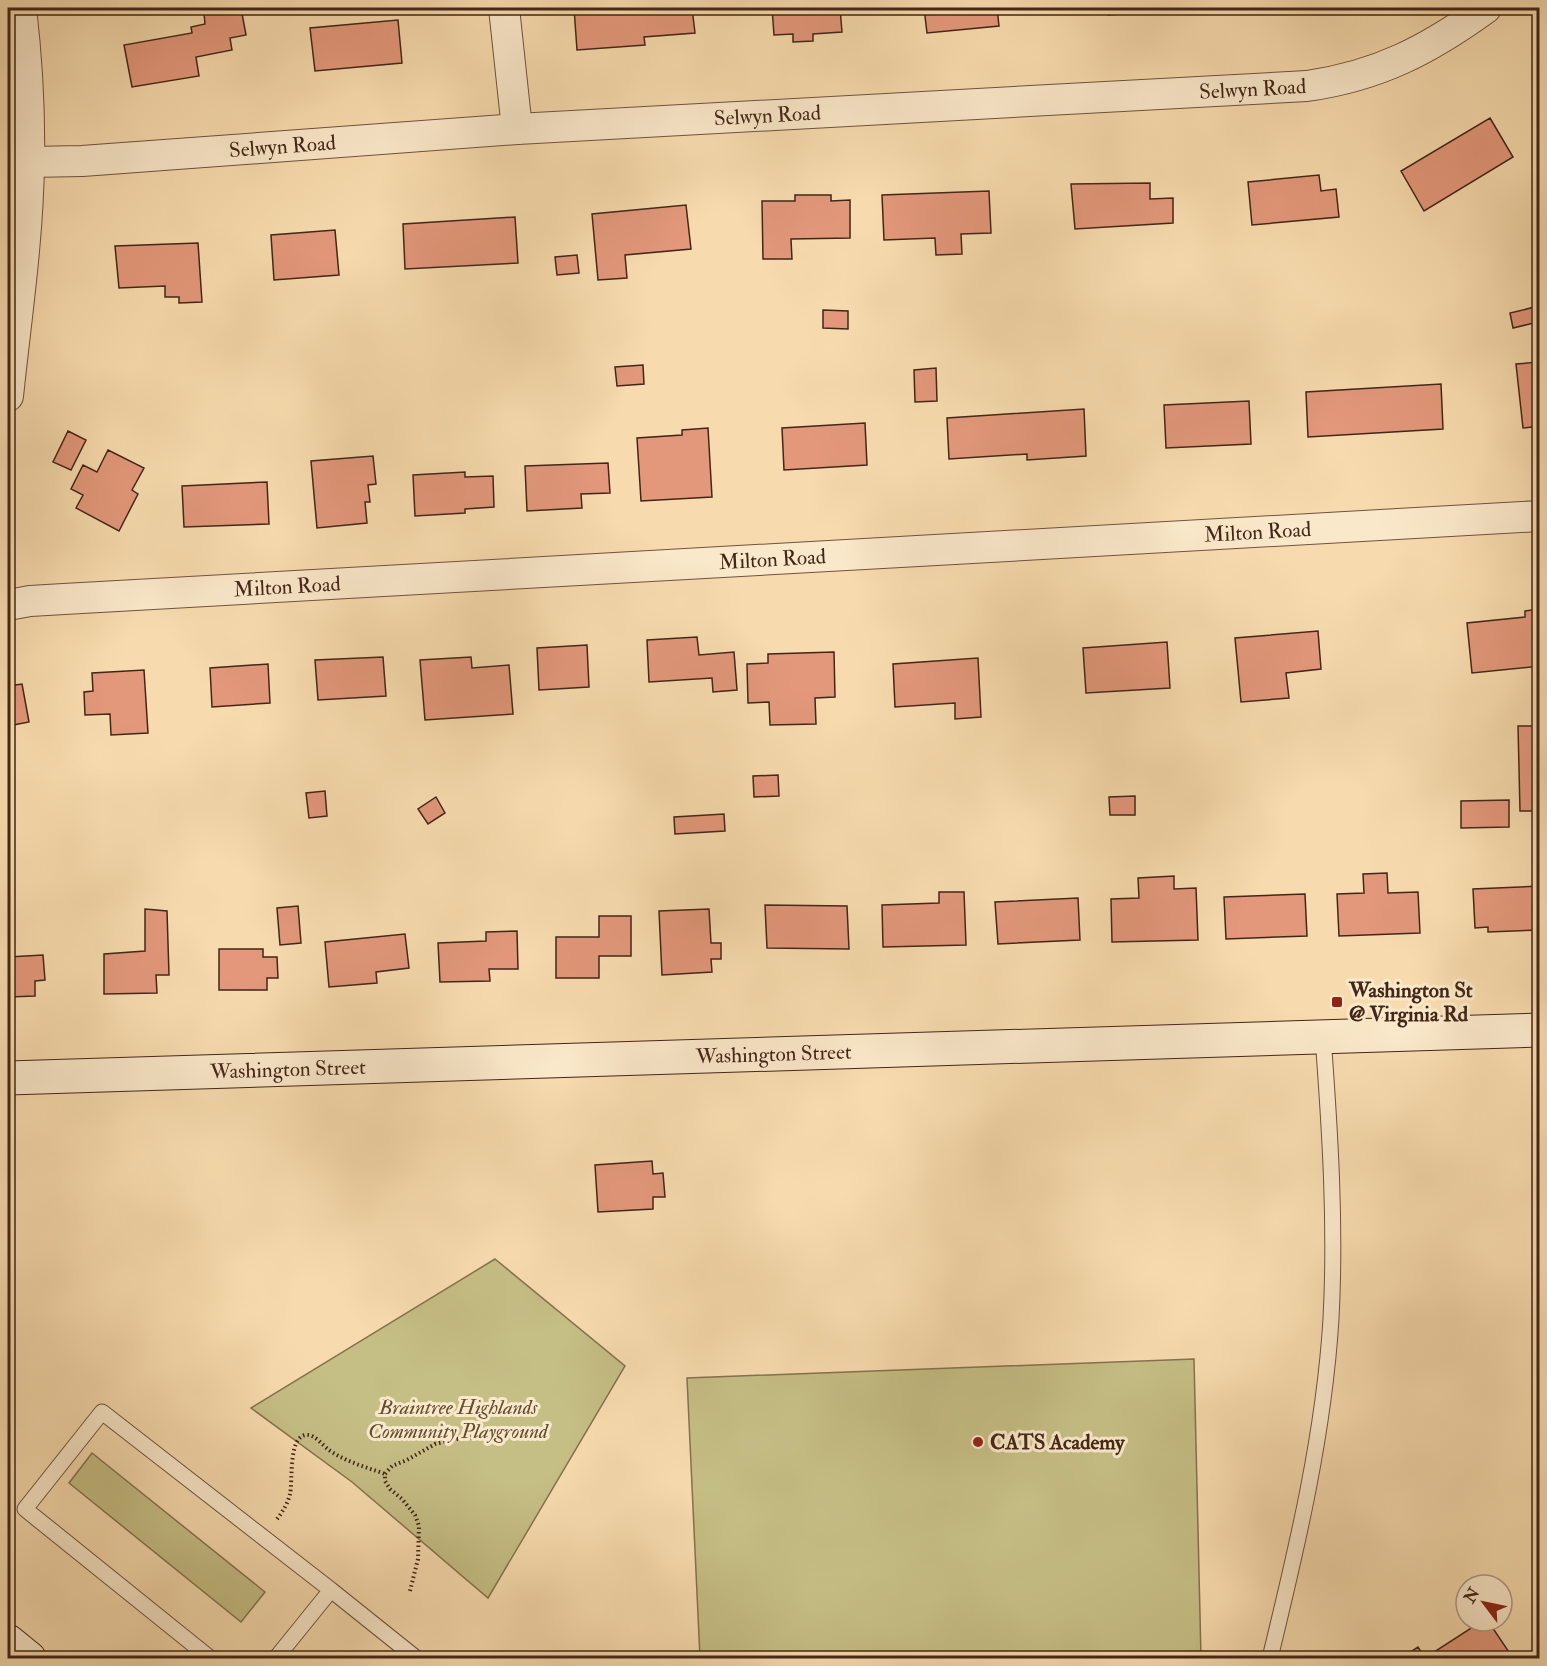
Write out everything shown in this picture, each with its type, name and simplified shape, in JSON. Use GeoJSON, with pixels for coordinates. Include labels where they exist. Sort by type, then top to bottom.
{"type":"FeatureCollection","features":[{"type":"Feature","properties":{"kind":"main road","name":"Washington Street"},"geometry":{"type":"LineString","coordinates":[[8,1078],[1539,1030]]}},
{"type":"Feature","properties":{"kind":"main road"},"geometry":{"type":"LineString","coordinates":[[8,1641],[30,1659]]}},
{"type":"Feature","properties":{"kind":"street"},"geometry":{"type":"LineString","coordinates":[[8,396],[22,261],[29,162],[27,76],[21,8]]}},
{"type":"Feature","properties":{"kind":"street"},"geometry":{"type":"LineString","coordinates":[[504,8],[517,129]]}},
{"type":"Feature","properties":{"kind":"street","name":"Selwyn Road"},"geometry":{"type":"LineString","coordinates":[[29,162],[82,161],[517,129],[1307,86],[1357,76],[1402,59],[1437,41],[1486,8]]}},
{"type":"Feature","properties":{"kind":"street","name":"Milton Road"},"geometry":{"type":"LineString","coordinates":[[8,605],[64,599],[1539,516]]}},
{"type":"Feature","properties":{"kind":"lane"},"geometry":{"type":"LineString","coordinates":[[1270,1659],[1309,1486],[1331,1320],[1333,1211],[1323,1037]]}},
{"type":"Feature","properties":{"kind":"lane"},"geometry":{"type":"LineString","coordinates":[[210,1659],[26,1509],[102,1412],[416,1659]]}},
{"type":"Feature","properties":{"kind":"lane"},"geometry":{"type":"LineString","coordinates":[[276,1659],[331,1590]]}},
{"type":"Feature","properties":{"kind":"path"},"geometry":{"type":"LineString","coordinates":[[264,1538],[284,1509],[290,1495],[293,1448],[299,1438],[305,1435],[312,1436],[344,1459],[385,1474]]}},
{"type":"Feature","properties":{"kind":"path"},"geometry":{"type":"LineString","coordinates":[[410,1591],[418,1559],[418,1526],[415,1515],[390,1489],[385,1481],[385,1474],[392,1466],[435,1444],[478,1437]]}},
{"type":"Feature","properties":{"kind":"green space","name":"Braintree Highlands Community Playground"},"geometry":{"type":"Polygon","coordinates":[[[495,1259],[625,1366],[488,1598],[352,1482],[251,1408],[495,1259]]]}},
{"type":"Feature","properties":{"kind":"green space"},"geometry":{"type":"Polygon","coordinates":[[[1194,1359],[1201,1658],[700,1658],[687,1378],[1194,1359]]]}},
{"type":"Feature","properties":{"kind":"green space"},"geometry":{"type":"Polygon","coordinates":[[[92,1453],[265,1592],[241,1622],[69,1483],[92,1453]]]}},
{"type":"Feature","properties":{"kind":"building"},"geometry":{"type":"Polygon","coordinates":[[[241,8],[246,35],[230,38],[232,50],[196,57],[199,76],[132,87],[124,45],[192,33],[191,27],[205,24],[204,13],[241,8]]]}},
{"type":"Feature","properties":{"kind":"building"},"geometry":{"type":"Polygon","coordinates":[[[574,8],[692,8],[695,33],[644,37],[645,45],[577,50],[574,8]]]}},
{"type":"Feature","properties":{"kind":"building"},"geometry":{"type":"Polygon","coordinates":[[[772,8],[840,8],[842,32],[813,34],[813,41],[793,42],[793,34],[774,35],[772,8]]]}},
{"type":"Feature","properties":{"kind":"building"},"geometry":{"type":"Polygon","coordinates":[[[924,8],[997,8],[999,26],[927,33],[924,8]]]}},
{"type":"Feature","properties":{"kind":"building"},"geometry":{"type":"Polygon","coordinates":[[[1069,8],[1177,8],[1177,10],[1108,15],[1108,9],[1069,12],[1069,8]]]}},
{"type":"Feature","properties":{"kind":"building"},"geometry":{"type":"Polygon","coordinates":[[[398,20],[402,63],[315,71],[310,28],[398,20]]]}},
{"type":"Feature","properties":{"kind":"building"},"geometry":{"type":"Polygon","coordinates":[[[1490,118],[1513,157],[1424,211],[1401,171],[1490,118]]]}},
{"type":"Feature","properties":{"kind":"building"},"geometry":{"type":"Polygon","coordinates":[[[1319,175],[1321,191],[1336,189],[1339,217],[1252,225],[1248,182],[1319,175]]]}},
{"type":"Feature","properties":{"kind":"building"},"geometry":{"type":"Polygon","coordinates":[[[1150,183],[1150,199],[1173,198],[1173,223],[1075,229],[1071,184],[1150,183]]]}},
{"type":"Feature","properties":{"kind":"building"},"geometry":{"type":"Polygon","coordinates":[[[989,191],[991,233],[961,234],[962,254],[936,255],[935,238],[884,240],[882,195],[989,191]]]}},
{"type":"Feature","properties":{"kind":"building"},"geometry":{"type":"Polygon","coordinates":[[[795,195],[831,195],[831,201],[850,200],[850,238],[791,239],[792,259],[763,259],[762,201],[795,201],[795,195]]]}},
{"type":"Feature","properties":{"kind":"building"},"geometry":{"type":"Polygon","coordinates":[[[686,205],[691,249],[625,255],[627,278],[598,280],[592,214],[686,205]]]}},
{"type":"Feature","properties":{"kind":"building"},"geometry":{"type":"Polygon","coordinates":[[[515,217],[518,263],[405,269],[403,224],[515,217]]]}},
{"type":"Feature","properties":{"kind":"building"},"geometry":{"type":"Polygon","coordinates":[[[335,230],[339,275],[274,280],[271,235],[335,230]]]}},
{"type":"Feature","properties":{"kind":"building"},"geometry":{"type":"Polygon","coordinates":[[[198,243],[202,302],[179,303],[179,297],[165,297],[165,286],[119,288],[115,246],[198,243]]]}},
{"type":"Feature","properties":{"kind":"building"},"geometry":{"type":"Polygon","coordinates":[[[577,255],[579,273],[557,275],[555,257],[577,255]]]}},
{"type":"Feature","properties":{"kind":"building"},"geometry":{"type":"Polygon","coordinates":[[[1535,307],[1538,322],[1513,328],[1510,313],[1535,307]]]}},
{"type":"Feature","properties":{"kind":"building"},"geometry":{"type":"Polygon","coordinates":[[[823,310],[848,311],[848,329],[823,328],[823,310]]]}},
{"type":"Feature","properties":{"kind":"building"},"geometry":{"type":"Polygon","coordinates":[[[1539,362],[1540,426],[1523,428],[1516,364],[1539,362]]]}},
{"type":"Feature","properties":{"kind":"building"},"geometry":{"type":"Polygon","coordinates":[[[643,365],[644,384],[617,386],[615,367],[643,365]]]}},
{"type":"Feature","properties":{"kind":"building"},"geometry":{"type":"Polygon","coordinates":[[[936,368],[937,401],[915,402],[914,370],[936,368]]]}},
{"type":"Feature","properties":{"kind":"building"},"geometry":{"type":"Polygon","coordinates":[[[1441,384],[1443,429],[1308,437],[1306,392],[1441,384]]]}},
{"type":"Feature","properties":{"kind":"building"},"geometry":{"type":"Polygon","coordinates":[[[1249,401],[1251,444],[1166,448],[1164,405],[1249,401]]]}},
{"type":"Feature","properties":{"kind":"building"},"geometry":{"type":"Polygon","coordinates":[[[1084,409],[1086,456],[1027,460],[1027,454],[949,459],[947,418],[1084,409]]]}},
{"type":"Feature","properties":{"kind":"building"},"geometry":{"type":"Polygon","coordinates":[[[865,423],[867,465],[784,470],[782,428],[865,423]]]}},
{"type":"Feature","properties":{"kind":"building"},"geometry":{"type":"Polygon","coordinates":[[[708,428],[712,497],[641,501],[637,438],[682,435],[682,430],[708,428]]]}},
{"type":"Feature","properties":{"kind":"building"},"geometry":{"type":"Polygon","coordinates":[[[68,431],[86,440],[71,470],[53,462],[68,431]]]}},
{"type":"Feature","properties":{"kind":"building"},"geometry":{"type":"Polygon","coordinates":[[[108,450],[144,468],[132,490],[138,494],[119,531],[76,508],[83,495],[71,489],[83,465],[97,472],[108,450]]]}},
{"type":"Feature","properties":{"kind":"building"},"geometry":{"type":"Polygon","coordinates":[[[373,456],[376,484],[368,485],[370,502],[365,502],[367,523],[317,528],[311,461],[373,456]]]}},
{"type":"Feature","properties":{"kind":"building"},"geometry":{"type":"Polygon","coordinates":[[[608,463],[610,493],[581,494],[582,508],[527,511],[525,466],[608,463]]]}},
{"type":"Feature","properties":{"kind":"building"},"geometry":{"type":"Polygon","coordinates":[[[465,472],[465,477],[493,476],[494,507],[465,509],[465,513],[415,516],[413,475],[465,472]]]}},
{"type":"Feature","properties":{"kind":"building"},"geometry":{"type":"Polygon","coordinates":[[[267,482],[269,524],[184,527],[182,486],[267,482]]]}},
{"type":"Feature","properties":{"kind":"building"},"geometry":{"type":"Polygon","coordinates":[[[1540,609],[1540,666],[1472,673],[1467,623],[1525,617],[1525,611],[1540,609]]]}},
{"type":"Feature","properties":{"kind":"building"},"geometry":{"type":"Polygon","coordinates":[[[1318,631],[1321,669],[1286,673],[1289,698],[1241,702],[1235,638],[1318,631]]]}},
{"type":"Feature","properties":{"kind":"building"},"geometry":{"type":"Polygon","coordinates":[[[697,637],[699,655],[734,652],[737,690],[713,692],[712,678],[649,682],[647,640],[697,637]]]}},
{"type":"Feature","properties":{"kind":"building"},"geometry":{"type":"Polygon","coordinates":[[[1167,642],[1170,688],[1086,693],[1083,648],[1167,642]]]}},
{"type":"Feature","properties":{"kind":"building"},"geometry":{"type":"Polygon","coordinates":[[[587,645],[589,687],[539,690],[537,648],[587,645]]]}},
{"type":"Feature","properties":{"kind":"building"},"geometry":{"type":"Polygon","coordinates":[[[834,652],[835,697],[815,698],[816,724],[770,725],[769,702],[748,703],[747,664],[768,663],[768,654],[834,652]]]}},
{"type":"Feature","properties":{"kind":"building"},"geometry":{"type":"Polygon","coordinates":[[[383,657],[386,696],[318,700],[315,660],[383,657]]]}},
{"type":"Feature","properties":{"kind":"building"},"geometry":{"type":"Polygon","coordinates":[[[471,657],[472,668],[509,665],[513,714],[425,720],[420,660],[471,657]]]}},
{"type":"Feature","properties":{"kind":"building"},"geometry":{"type":"Polygon","coordinates":[[[978,658],[981,717],[955,719],[955,703],[895,707],[893,664],[978,658]]]}},
{"type":"Feature","properties":{"kind":"building"},"geometry":{"type":"Polygon","coordinates":[[[268,664],[270,703],[212,707],[210,668],[268,664]]]}},
{"type":"Feature","properties":{"kind":"building"},"geometry":{"type":"Polygon","coordinates":[[[144,670],[148,733],[111,735],[110,714],[85,715],[84,692],[93,691],[92,673],[144,670]]]}},
{"type":"Feature","properties":{"kind":"building"},"geometry":{"type":"Polygon","coordinates":[[[22,684],[29,722],[8,726],[8,686],[22,684]]]}},
{"type":"Feature","properties":{"kind":"building"},"geometry":{"type":"Polygon","coordinates":[[[1518,726],[1540,726],[1540,811],[1520,811],[1518,726]]]}},
{"type":"Feature","properties":{"kind":"building"},"geometry":{"type":"Polygon","coordinates":[[[778,775],[779,796],[754,797],[753,776],[778,775]]]}},
{"type":"Feature","properties":{"kind":"building"},"geometry":{"type":"Polygon","coordinates":[[[325,791],[327,816],[309,818],[306,793],[325,791]]]}},
{"type":"Feature","properties":{"kind":"building"},"geometry":{"type":"Polygon","coordinates":[[[1135,796],[1135,815],[1110,815],[1109,797],[1135,796]]]}},
{"type":"Feature","properties":{"kind":"building"},"geometry":{"type":"Polygon","coordinates":[[[436,797],[445,813],[428,824],[418,809],[436,797]]]}},
{"type":"Feature","properties":{"kind":"building"},"geometry":{"type":"Polygon","coordinates":[[[1509,800],[1509,827],[1461,828],[1461,801],[1509,800]]]}},
{"type":"Feature","properties":{"kind":"building"},"geometry":{"type":"Polygon","coordinates":[[[724,814],[725,831],[675,834],[674,817],[724,814]]]}},
{"type":"Feature","properties":{"kind":"building"},"geometry":{"type":"Polygon","coordinates":[[[1387,873],[1388,893],[1418,892],[1420,933],[1339,936],[1337,894],[1364,893],[1363,874],[1387,873]]]}},
{"type":"Feature","properties":{"kind":"building"},"geometry":{"type":"Polygon","coordinates":[[[1174,876],[1174,889],[1196,888],[1198,940],[1112,942],[1111,899],[1139,898],[1138,878],[1174,876]]]}},
{"type":"Feature","properties":{"kind":"building"},"geometry":{"type":"Polygon","coordinates":[[[1540,886],[1540,930],[1488,932],[1488,927],[1475,928],[1473,889],[1540,886]]]}},
{"type":"Feature","properties":{"kind":"building"},"geometry":{"type":"Polygon","coordinates":[[[939,892],[964,892],[966,945],[883,947],[882,905],[939,903],[939,892]]]}},
{"type":"Feature","properties":{"kind":"building"},"geometry":{"type":"Polygon","coordinates":[[[1305,894],[1307,936],[1226,939],[1224,897],[1305,894]]]}},
{"type":"Feature","properties":{"kind":"building"},"geometry":{"type":"Polygon","coordinates":[[[1078,898],[1080,940],[998,944],[995,902],[1078,898]]]}},
{"type":"Feature","properties":{"kind":"building"},"geometry":{"type":"Polygon","coordinates":[[[765,905],[847,906],[849,949],[767,948],[765,905]]]}},
{"type":"Feature","properties":{"kind":"building"},"geometry":{"type":"Polygon","coordinates":[[[298,906],[301,943],[280,945],[277,908],[298,906]]]}},
{"type":"Feature","properties":{"kind":"building"},"geometry":{"type":"Polygon","coordinates":[[[145,909],[167,911],[169,975],[156,975],[157,993],[104,994],[104,954],[145,951],[145,909]]]}},
{"type":"Feature","properties":{"kind":"building"},"geometry":{"type":"Polygon","coordinates":[[[709,909],[711,943],[721,943],[721,959],[711,959],[712,972],[662,975],[659,911],[709,909]]]}},
{"type":"Feature","properties":{"kind":"building"},"geometry":{"type":"Polygon","coordinates":[[[599,916],[631,916],[631,956],[599,956],[599,978],[556,978],[556,937],[599,937],[599,916]]]}},
{"type":"Feature","properties":{"kind":"building"},"geometry":{"type":"Polygon","coordinates":[[[517,931],[518,969],[489,969],[490,981],[440,982],[438,943],[486,941],[486,932],[517,931]]]}},
{"type":"Feature","properties":{"kind":"building"},"geometry":{"type":"Polygon","coordinates":[[[405,934],[409,968],[376,972],[377,983],[329,987],[325,942],[405,934]]]}},
{"type":"Feature","properties":{"kind":"building"},"geometry":{"type":"Polygon","coordinates":[[[219,949],[263,949],[263,957],[277,957],[278,978],[267,978],[267,990],[219,990],[219,949]]]}},
{"type":"Feature","properties":{"kind":"building"},"geometry":{"type":"Polygon","coordinates":[[[43,955],[45,980],[35,981],[35,996],[8,997],[8,957],[43,955]]]}},
{"type":"Feature","properties":{"kind":"building"},"geometry":{"type":"Polygon","coordinates":[[[652,1161],[653,1174],[663,1173],[665,1197],[653,1197],[653,1209],[598,1212],[595,1165],[652,1161]]]}},
{"type":"Feature","properties":{"kind":"building"},"geometry":{"type":"Polygon","coordinates":[[[1464,1633],[1496,1633],[1513,1658],[1425,1658],[1464,1633]]]}},
{"type":"Feature","properties":{"kind":"building"},"geometry":{"type":"Polygon","coordinates":[[[1418,1647],[1425,1658],[1401,1658],[1418,1647]]]}},
{"type":"Feature","properties":{"kind":"place","name":"Washington St @ Virginia Rd"},"geometry":{"type":"Point","coordinates":[1337,1002]}},
{"type":"Feature","properties":{"kind":"place","name":"CATS Academy"},"geometry":{"type":"Point","coordinates":[978,1442]}}]}
